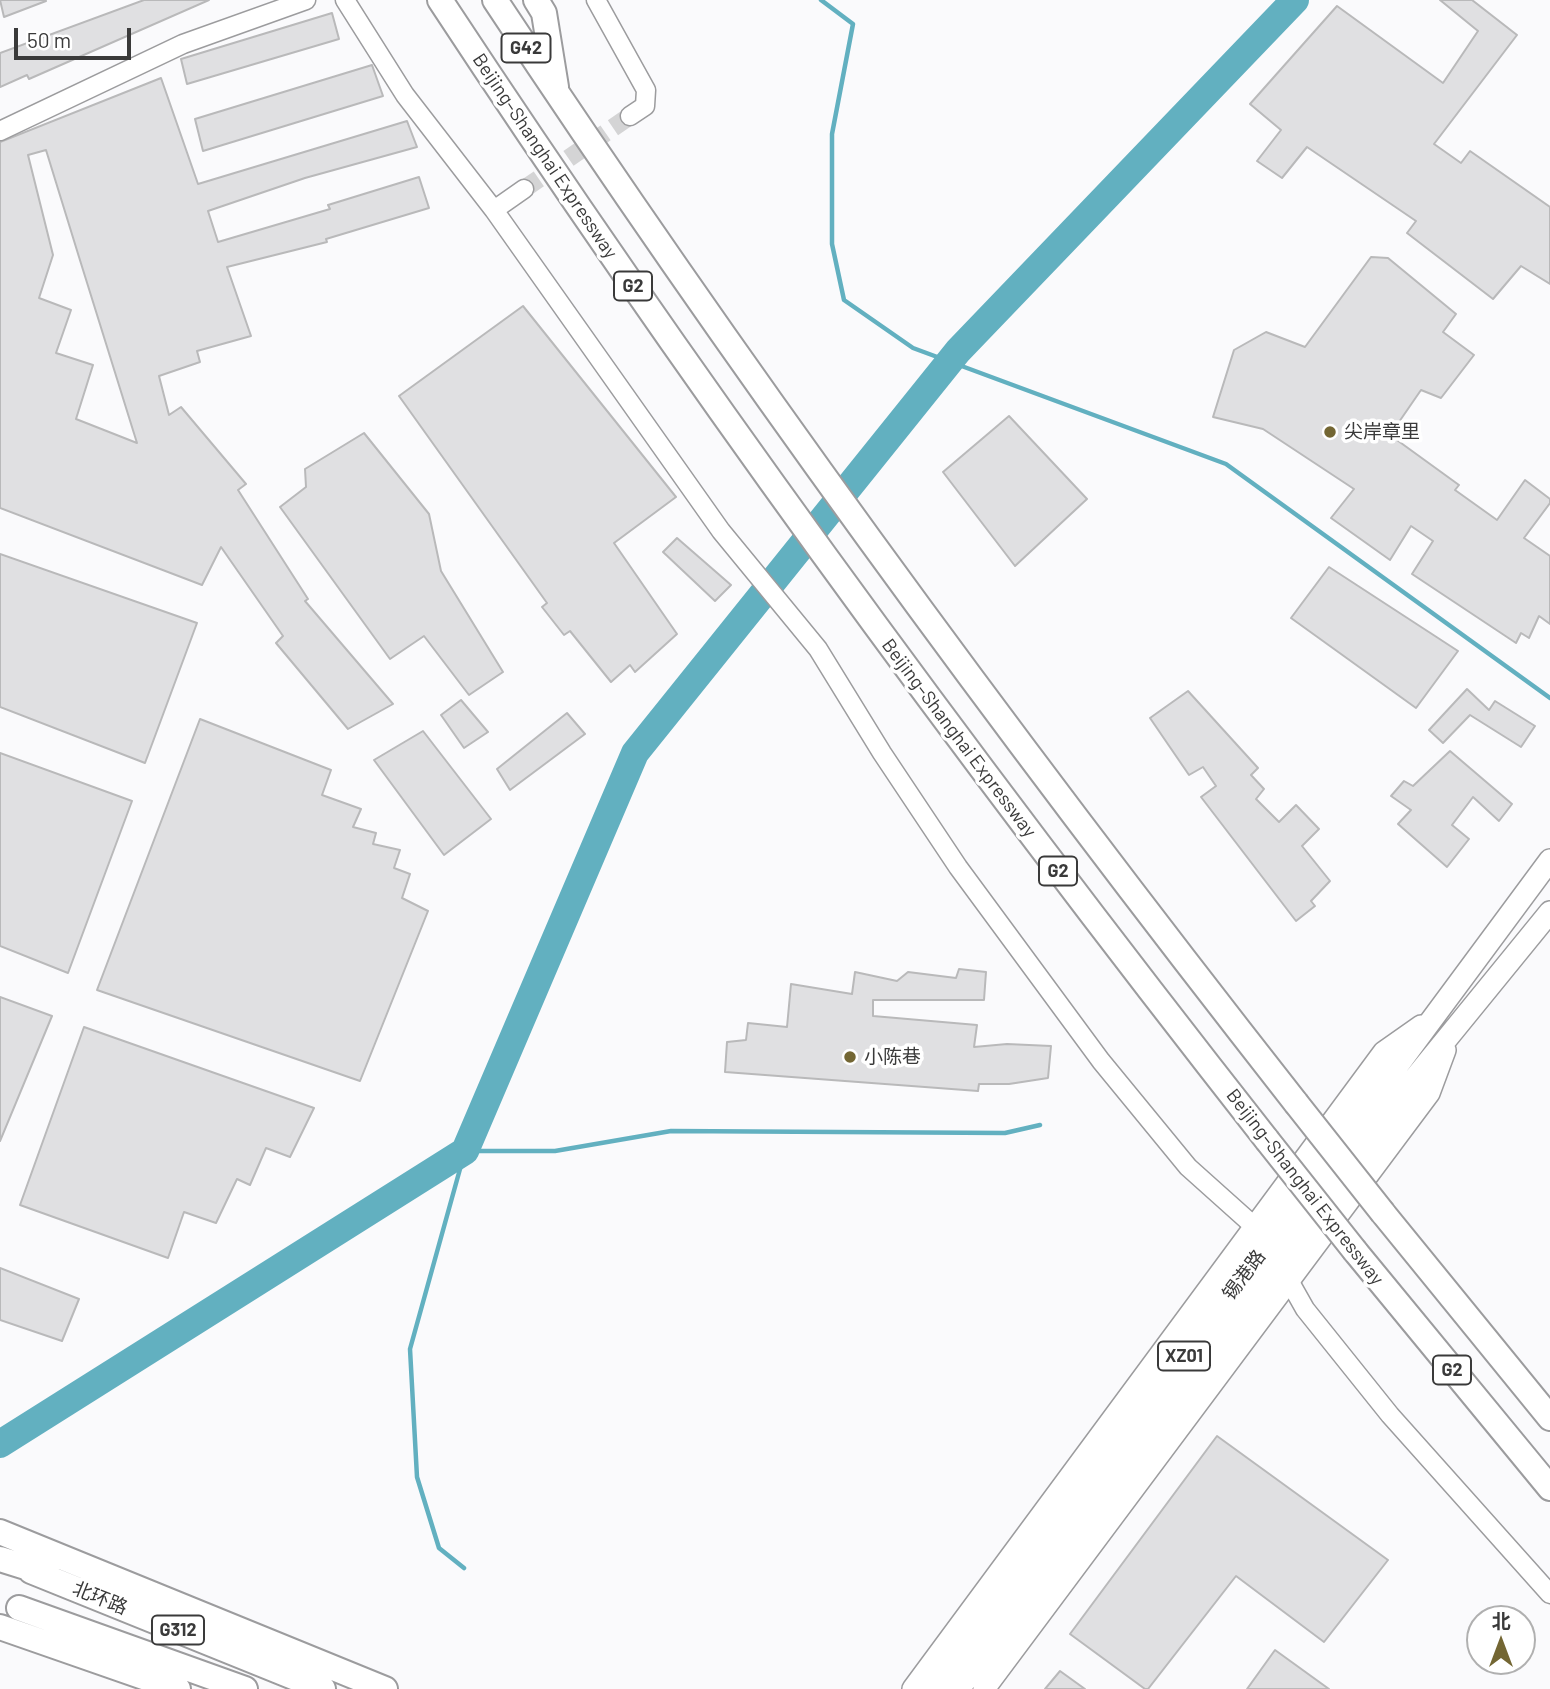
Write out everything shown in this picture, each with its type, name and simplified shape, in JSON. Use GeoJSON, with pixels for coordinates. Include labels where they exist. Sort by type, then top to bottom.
{"type":"FeatureCollection","features":[{"type":"Feature","properties":{"kind":"highway","name":"Beijing–Shanghai Expressway"},"geometry":{"type":"LineString","coordinates":[[424,0],[446,9],[773,485],[854,598],[1122,956],[1355,1251],[1550,1488]]}},
{"type":"Feature","properties":{"kind":"highway","name":"G42"},"geometry":{"type":"LineString","coordinates":[[495,0],[557,95]]}},
{"type":"Feature","properties":{"kind":"highway","name":"G2"},"geometry":{"type":"LineString","coordinates":[[536,0],[544,13],[557,95],[802,448],[1034,765],[1296,1103],[1550,1418]]}},
{"type":"Feature","properties":{"kind":"highway"},"geometry":{"type":"LineString","coordinates":[[0,1532],[385,1689]]}},
{"type":"Feature","properties":{"kind":"highway","name":"G312"},"geometry":{"type":"LineString","coordinates":[[0,1559],[32,1571]]}},
{"type":"Feature","properties":{"kind":"highway"},"geometry":{"type":"LineString","coordinates":[[32,1571],[165,1601]]}},
{"type":"Feature","properties":{"kind":"highway","name":"北环路"},"geometry":{"type":"LineString","coordinates":[[32,1571],[323,1689]]}},
{"type":"Feature","properties":{"kind":"highway"},"geometry":{"type":"LineString","coordinates":[[10,1604],[143,1676]]}},
{"type":"Feature","properties":{"kind":"highway","name":"北环路"},"geometry":{"type":"LineString","coordinates":[[10,1604],[245,1689]]}},
{"type":"Feature","properties":{"kind":"highway"},"geometry":{"type":"LineString","coordinates":[[0,1627],[178,1689]]}},
{"type":"Feature","properties":{"kind":"main road","name":"锡港路"},"geometry":{"type":"LineString","coordinates":[[959,1689],[1273,1252],[1429,1021],[1550,860]]}},
{"type":"Feature","properties":{"kind":"main road","name":"锡港路"},"geometry":{"type":"LineString","coordinates":[[936,1689],[1273,1252],[1550,912]]}},
{"type":"Feature","properties":{"kind":"main road"},"geometry":{"type":"LineString","coordinates":[[913,1689],[1384,1052],[1429,1021]]}},
{"type":"Feature","properties":{"kind":"main road"},"geometry":{"type":"LineString","coordinates":[[984,1689],[1429,1093],[1450,1038]]}},
{"type":"Feature","properties":{"kind":"street"},"geometry":{"type":"LineString","coordinates":[[0,131],[183,44],[306,0]]}},
{"type":"Feature","properties":{"kind":"street"},"geometry":{"type":"LineString","coordinates":[[345,0],[405,94],[494,210],[721,531],[818,649],[881,753],[958,867],[1101,1061],[1188,1167],[1255,1227],[1273,1252],[1305,1309],[1390,1415],[1550,1594]]}},
{"type":"Feature","properties":{"kind":"street"},"geometry":{"type":"LineString","coordinates":[[596,0],[646,90],[645,106],[630,116]]}},
{"type":"Feature","properties":{"kind":"street"},"geometry":{"type":"LineString","coordinates":[[494,210],[524,189]]}},
{"type":"Feature","properties":{"kind":"building"},"geometry":{"type":"Polygon","coordinates":[[[0,0],[45,0],[46,1],[4,17],[0,0]]]}},
{"type":"Feature","properties":{"kind":"building"},"geometry":{"type":"Polygon","coordinates":[[[144,0],[209,0],[29,79],[27,75],[0,87],[0,53],[144,0]]]}},
{"type":"Feature","properties":{"kind":"building"},"geometry":{"type":"Polygon","coordinates":[[[1440,0],[1472,0],[1517,35],[1434,144],[1461,163],[1470,151],[1550,207],[1550,284],[1521,266],[1493,299],[1407,233],[1416,221],[1307,147],[1282,178],[1257,161],[1281,130],[1250,104],[1337,6],[1443,83],[1478,31],[1440,0]]]}},
{"type":"Feature","properties":{"kind":"building"},"geometry":{"type":"Polygon","coordinates":[[[332,13],[339,39],[187,84],[181,59],[332,13]]]}},
{"type":"Feature","properties":{"kind":"building"},"geometry":{"type":"Polygon","coordinates":[[[372,65],[383,96],[203,151],[195,119],[372,65]]]}},
{"type":"Feature","properties":{"kind":"building"},"geometry":{"type":"Polygon","coordinates":[[[161,78],[198,184],[407,121],[417,147],[305,178],[208,211],[218,242],[330,209],[328,205],[419,177],[429,208],[326,239],[327,242],[227,267],[251,336],[197,351],[200,362],[159,376],[169,415],[181,407],[246,484],[238,490],[308,599],[305,601],[393,704],[348,729],[276,643],[283,636],[221,547],[202,585],[0,508],[0,142],[161,78]],[[46,150],[28,155],[53,255],[39,298],[71,310],[56,353],[93,365],[76,419],[137,443],[46,150]]]}},
{"type":"Feature","properties":{"kind":"building"},"geometry":{"type":"Polygon","coordinates":[[[1371,257],[1388,258],[1456,314],[1443,332],[1474,355],[1441,398],[1421,390],[1390,435],[1459,485],[1455,490],[1497,520],[1525,480],[1550,499],[1550,503],[1524,538],[1550,556],[1550,624],[1539,616],[1529,638],[1521,633],[1516,643],[1412,574],[1433,541],[1411,526],[1390,560],[1331,518],[1354,489],[1263,429],[1213,417],[1234,350],[1266,332],[1305,347],[1371,257]]]}},
{"type":"Feature","properties":{"kind":"building"},"geometry":{"type":"Polygon","coordinates":[[[523,306],[676,497],[614,543],[677,634],[635,672],[630,665],[611,682],[570,631],[564,635],[542,607],[547,603],[399,396],[523,306]]]}},
{"type":"Feature","properties":{"kind":"building"},"geometry":{"type":"Polygon","coordinates":[[[1009,416],[1087,499],[1015,566],[943,472],[1009,416]]]}},
{"type":"Feature","properties":{"kind":"building"},"geometry":{"type":"Polygon","coordinates":[[[364,433],[429,514],[441,571],[503,672],[469,695],[424,636],[390,659],[280,507],[306,487],[305,469],[364,433]]]}},
{"type":"Feature","properties":{"kind":"building"},"geometry":{"type":"Polygon","coordinates":[[[677,538],[731,585],[715,601],[663,552],[677,538]]]}},
{"type":"Feature","properties":{"kind":"building"},"geometry":{"type":"Polygon","coordinates":[[[0,554],[197,623],[145,763],[0,707],[0,554]]]}},
{"type":"Feature","properties":{"kind":"building"},"geometry":{"type":"Polygon","coordinates":[[[1329,567],[1458,651],[1416,708],[1291,618],[1329,567]]]}},
{"type":"Feature","properties":{"kind":"building"},"geometry":{"type":"Polygon","coordinates":[[[1467,689],[1489,710],[1495,701],[1535,726],[1521,747],[1470,715],[1443,743],[1429,730],[1467,689]]]}},
{"type":"Feature","properties":{"kind":"building"},"geometry":{"type":"Polygon","coordinates":[[[1188,691],[1258,768],[1251,775],[1264,789],[1256,799],[1279,822],[1296,805],[1319,829],[1302,846],[1330,881],[1311,901],[1315,906],[1296,921],[1201,797],[1216,786],[1203,767],[1189,775],[1150,718],[1188,691]]]}},
{"type":"Feature","properties":{"kind":"building"},"geometry":{"type":"Polygon","coordinates":[[[461,700],[488,732],[464,748],[441,715],[461,700]]]}},
{"type":"Feature","properties":{"kind":"building"},"geometry":{"type":"Polygon","coordinates":[[[567,713],[585,734],[510,790],[497,769],[567,713]]]}},
{"type":"Feature","properties":{"kind":"building"},"geometry":{"type":"Polygon","coordinates":[[[200,719],[331,770],[322,795],[361,809],[353,827],[376,833],[373,844],[400,850],[394,868],[410,874],[402,898],[428,911],[360,1081],[97,990],[200,719]]]}},
{"type":"Feature","properties":{"kind":"building"},"geometry":{"type":"Polygon","coordinates":[[[423,731],[491,819],[444,855],[374,760],[423,731]]]}},
{"type":"Feature","properties":{"kind":"building"},"geometry":{"type":"Polygon","coordinates":[[[1450,751],[1512,804],[1499,821],[1473,797],[1452,825],[1469,839],[1447,867],[1398,824],[1411,810],[1391,796],[1404,781],[1413,786],[1450,751]]]}},
{"type":"Feature","properties":{"kind":"building"},"geometry":{"type":"Polygon","coordinates":[[[0,753],[132,801],[68,973],[0,946],[0,753]]]}},
{"type":"Feature","properties":{"kind":"building","name":"小陈巷"},"geometry":{"type":"Polygon","coordinates":[[[959,969],[986,972],[984,1000],[873,1000],[873,1016],[977,1025],[974,1047],[1007,1044],[1051,1046],[1048,1078],[1009,1084],[979,1084],[978,1091],[725,1072],[727,1042],[746,1040],[748,1023],[787,1027],[791,984],[852,994],[855,972],[897,981],[908,972],[956,978],[959,969]]]}},
{"type":"Feature","properties":{"kind":"building"},"geometry":{"type":"Polygon","coordinates":[[[0,997],[52,1016],[0,1141],[0,997]]]}},
{"type":"Feature","properties":{"kind":"building"},"geometry":{"type":"Polygon","coordinates":[[[84,1027],[314,1108],[290,1157],[266,1148],[250,1185],[237,1179],[216,1223],[184,1212],[168,1258],[20,1205],[84,1027]]]}},
{"type":"Feature","properties":{"kind":"building"},"geometry":{"type":"Polygon","coordinates":[[[0,1268],[79,1299],[62,1341],[0,1320],[0,1268]]]}},
{"type":"Feature","properties":{"kind":"building"},"geometry":{"type":"Polygon","coordinates":[[[1217,1436],[1388,1560],[1324,1642],[1236,1576],[1148,1689],[1145,1689],[1070,1634],[1217,1436]]]}},
{"type":"Feature","properties":{"kind":"building"},"geometry":{"type":"Polygon","coordinates":[[[1275,1650],[1329,1689],[1247,1689],[1275,1650]]]}},
{"type":"Feature","properties":{"kind":"building"},"geometry":{"type":"Polygon","coordinates":[[[1060,1671],[1085,1689],[1045,1689],[1060,1671]]]}},
{"type":"Feature","properties":{"kind":"waterway"},"geometry":{"type":"LineString","coordinates":[[821,0],[853,24],[832,134],[832,244],[844,300],[913,348],[1226,464],[1550,698]]}},
{"type":"Feature","properties":{"kind":"waterway"},"geometry":{"type":"LineString","coordinates":[[0,1444],[465,1151],[635,753],[958,351],[1295,0]]}},
{"type":"Feature","properties":{"kind":"waterway"},"geometry":{"type":"LineString","coordinates":[[464,1568],[439,1548],[417,1477],[410,1349],[465,1151],[555,1151],[671,1131],[1005,1133],[1040,1125]]}},
{"type":"Feature","properties":{"kind":"tunnel"},"geometry":{"type":"LineString","coordinates":[[524,189],[630,116]]}},
{"type":"Feature","properties":{"kind":"place","name":"尖岸章里"},"geometry":{"type":"Point","coordinates":[1330,432]}},
{"type":"Feature","properties":{"kind":"place","name":"小陈巷"},"geometry":{"type":"Point","coordinates":[850,1057]}}]}
